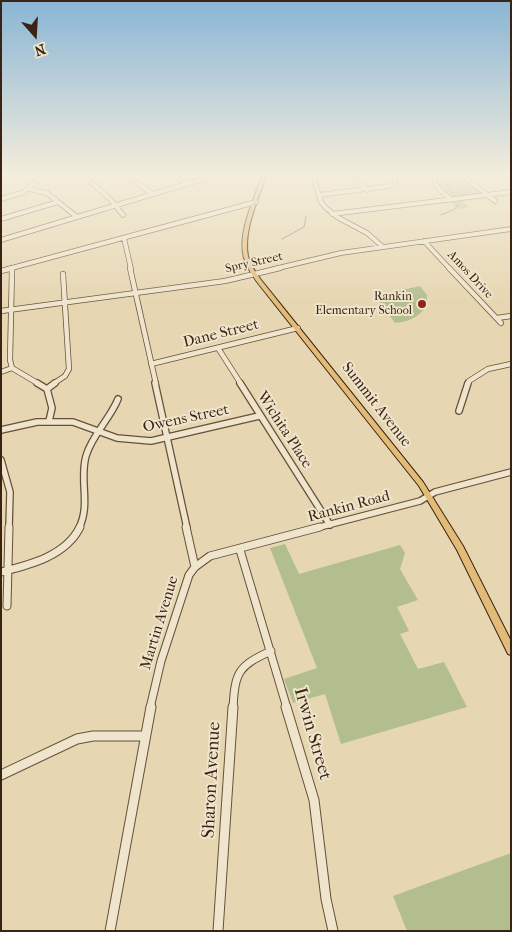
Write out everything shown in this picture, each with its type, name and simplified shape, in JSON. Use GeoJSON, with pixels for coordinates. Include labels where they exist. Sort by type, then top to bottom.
{"type":"FeatureCollection","features":[{"type":"Feature","properties":{"kind":"main road","name":"Summit Avenue"},"geometry":{"type":"LineString","coordinates":[[251,219],[244,248],[254,274],[428,496],[460,548],[511,651]]}},
{"type":"Feature","properties":{"kind":"street"},"geometry":{"type":"LineString","coordinates":[[1,240],[69,219]]}},
{"type":"Feature","properties":{"kind":"street"},"geometry":{"type":"LineString","coordinates":[[1,271],[190,219]]}},
{"type":"Feature","properties":{"kind":"street"},"geometry":{"type":"LineString","coordinates":[[342,219],[367,233],[383,247]]}},
{"type":"Feature","properties":{"kind":"street","name":"Spry Street"},"geometry":{"type":"LineString","coordinates":[[1,311],[225,281],[334,255],[511,228]]}},
{"type":"Feature","properties":{"kind":"street","name":"Martin Avenue"},"geometry":{"type":"LineString","coordinates":[[110,931],[144,736],[161,661],[183,588],[195,567],[124,238]]}},
{"type":"Feature","properties":{"kind":"street","name":"Amos Drive"},"geometry":{"type":"LineString","coordinates":[[424,241],[499,320],[511,316]]}},
{"type":"Feature","properties":{"kind":"street"},"geometry":{"type":"LineString","coordinates":[[12,269],[10,360],[12,368],[47,389],[52,408],[48,421]]}},
{"type":"Feature","properties":{"kind":"street"},"geometry":{"type":"LineString","coordinates":[[47,389],[65,376],[69,369],[63,274]]}},
{"type":"Feature","properties":{"kind":"street","name":"Dane Street"},"geometry":{"type":"LineString","coordinates":[[151,364],[298,328]]}},
{"type":"Feature","properties":{"kind":"street","name":"Wichita Place"},"geometry":{"type":"LineString","coordinates":[[218,348],[259,416],[330,525]]}},
{"type":"Feature","properties":{"kind":"street"},"geometry":{"type":"LineString","coordinates":[[459,411],[469,381],[488,370],[511,364]]}},
{"type":"Feature","properties":{"kind":"street"},"geometry":{"type":"LineString","coordinates":[[1,372],[12,368]]}},
{"type":"Feature","properties":{"kind":"street"},"geometry":{"type":"LineString","coordinates":[[4,571],[39,561],[60,550],[80,531],[86,507],[84,465],[91,443],[112,414],[118,399]]}},
{"type":"Feature","properties":{"kind":"street","name":"Owens Street"},"geometry":{"type":"LineString","coordinates":[[1,430],[48,421],[73,422],[128,440],[151,441],[259,416]]}},
{"type":"Feature","properties":{"kind":"street"},"geometry":{"type":"LineString","coordinates":[[1,460],[10,492],[4,571],[6,606]]}},
{"type":"Feature","properties":{"kind":"street","name":"Rankin Road"},"geometry":{"type":"LineString","coordinates":[[195,567],[210,556],[240,550],[420,501],[428,496],[511,472]]}},
{"type":"Feature","properties":{"kind":"street","name":"Irwin Street"},"geometry":{"type":"LineString","coordinates":[[240,550],[314,800],[319,828],[326,907],[333,931]]}},
{"type":"Feature","properties":{"kind":"street","name":"Sharon Avenue"},"geometry":{"type":"LineString","coordinates":[[218,931],[234,682],[247,662],[270,651]]}},
{"type":"Feature","properties":{"kind":"street"},"geometry":{"type":"LineString","coordinates":[[1,775],[77,739],[93,736],[144,736]]}},
{"type":"Feature","properties":{"kind":"green space"},"geometry":{"type":"Polygon","coordinates":[[[420,286],[427,295],[427,306],[416,316],[405,321],[395,323],[375,296],[420,286]]]}},
{"type":"Feature","properties":{"kind":"green space"},"geometry":{"type":"Polygon","coordinates":[[[285,544],[299,574],[400,545],[405,553],[400,569],[418,600],[397,607],[409,631],[400,634],[418,669],[444,662],[467,707],[341,744],[325,694],[293,703],[284,679],[317,668],[270,548],[285,544]]]}},
{"type":"Feature","properties":{"kind":"green space"},"geometry":{"type":"Polygon","coordinates":[[[511,853],[511,931],[407,931],[393,896],[511,853]]]}},
{"type":"Feature","properties":{"kind":"waterway"},"geometry":{"type":"LineString","coordinates":[[282,239],[304,227],[305,219]]}},
{"type":"Feature","properties":{"kind":"place","name":"Rankin Elementary School"},"geometry":{"type":"Point","coordinates":[422,304]}}]}
